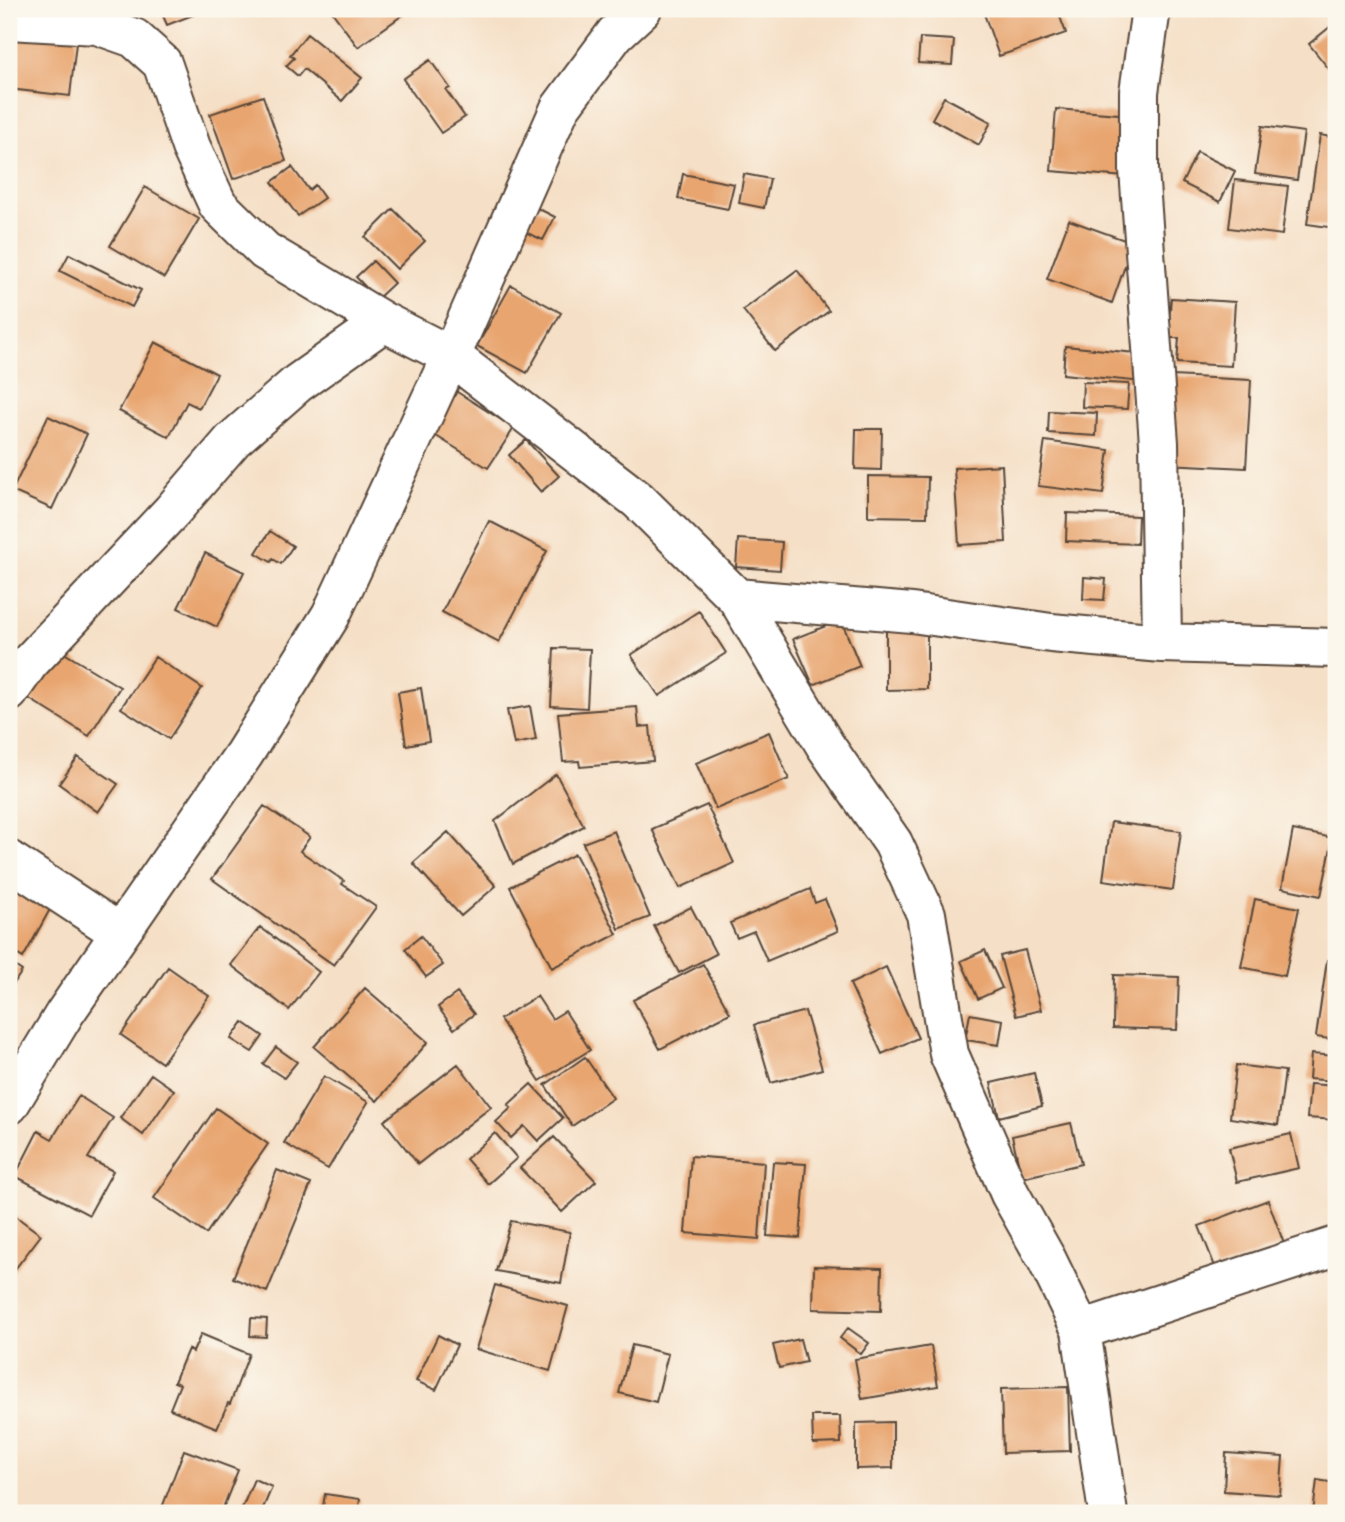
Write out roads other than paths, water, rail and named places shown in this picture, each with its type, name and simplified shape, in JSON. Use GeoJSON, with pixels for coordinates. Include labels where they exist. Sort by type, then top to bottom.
{"type":"FeatureCollection","features":[{"type":"Feature","properties":{"kind":"street"},"geometry":{"type":"LineString","coordinates":[[9,1105],[65,1013],[244,754],[331,615],[451,356],[560,108],[615,34],[642,9]]}},
{"type":"Feature","properties":{"kind":"street"},"geometry":{"type":"LineString","coordinates":[[1151,9],[1139,92],[1139,170],[1158,443],[1162,643]]}},
{"type":"Feature","properties":{"kind":"street"},"geometry":{"type":"LineString","coordinates":[[9,20],[97,25],[134,38],[162,63],[191,147],[218,205],[265,251],[384,322],[451,356],[638,500],[737,598],[825,745],[893,843],[926,914],[949,1054],[1010,1194],[1047,1260],[1081,1330],[1108,1513]]}},
{"type":"Feature","properties":{"kind":"street"},"geometry":{"type":"LineString","coordinates":[[9,692],[29,663],[172,511],[233,440],[298,383],[384,322]]}},
{"type":"Feature","properties":{"kind":"street"},"geometry":{"type":"LineString","coordinates":[[737,598],[912,613],[1051,633],[1162,643],[1336,648]]}},
{"type":"Feature","properties":{"kind":"street"},"geometry":{"type":"LineString","coordinates":[[9,860],[120,933]]}},
{"type":"Feature","properties":{"kind":"street"},"geometry":{"type":"LineString","coordinates":[[1081,1330],[1336,1246]]}}]}
